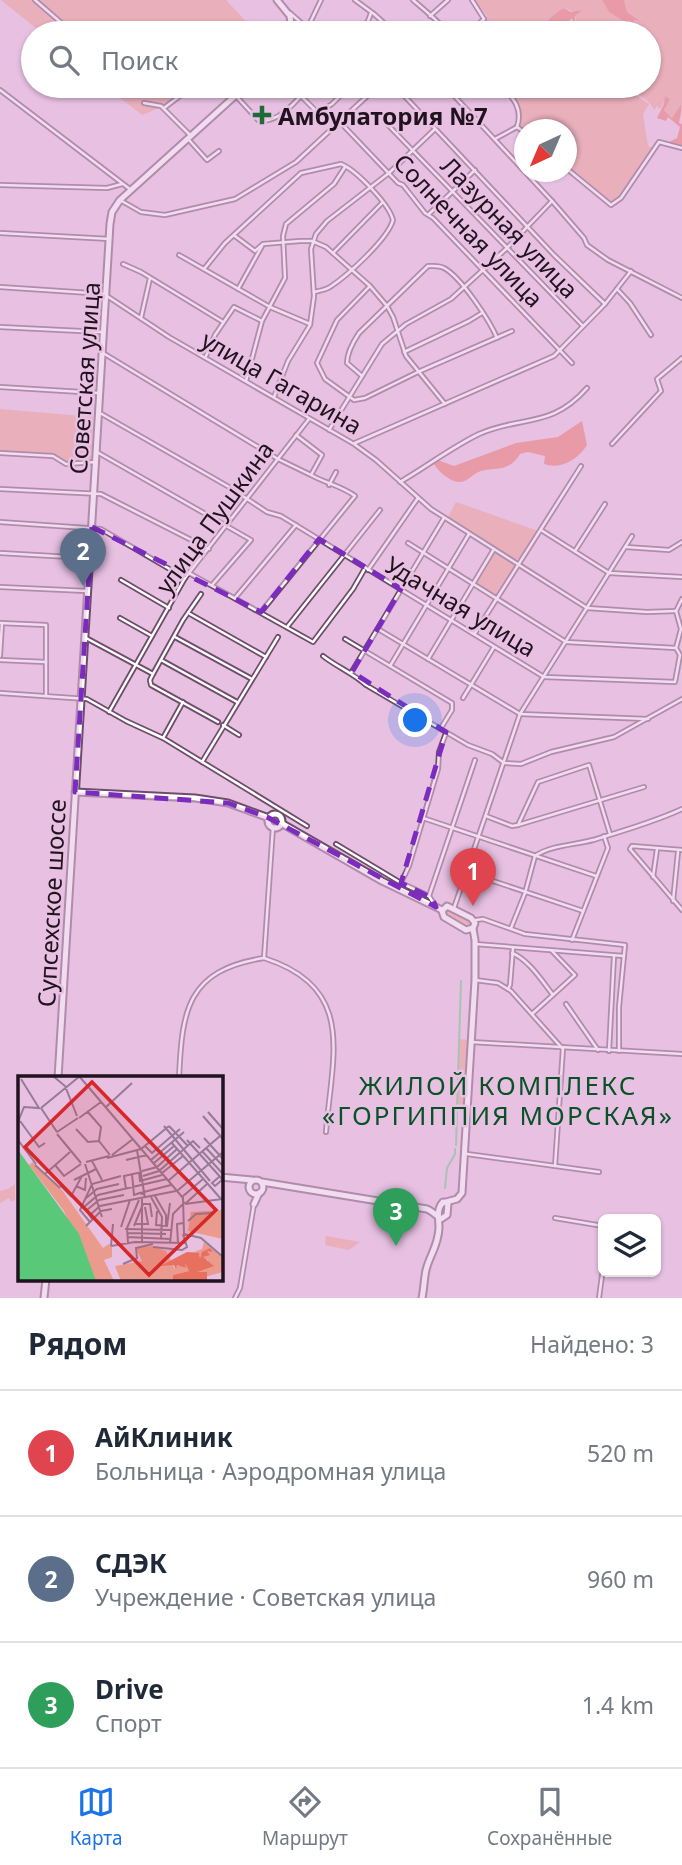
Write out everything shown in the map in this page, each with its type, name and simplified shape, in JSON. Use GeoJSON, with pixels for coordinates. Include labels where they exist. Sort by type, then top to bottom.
{"type":"FeatureCollection","features":[{"type":"Feature","properties":{"kind":"street"},"geometry":{"type":"LineString","coordinates":[[34,0],[59,21]]}},
{"type":"Feature","properties":{"kind":"street"},"geometry":{"type":"LineString","coordinates":[[277,0],[299,21]]}},
{"type":"Feature","properties":{"kind":"street"},"geometry":{"type":"LineString","coordinates":[[309,21],[321,0]]}},
{"type":"Feature","properties":{"kind":"street"},"geometry":{"type":"LineString","coordinates":[[355,0],[382,21]]}},
{"type":"Feature","properties":{"kind":"street"},"geometry":{"type":"LineString","coordinates":[[413,0],[437,21]]}},
{"type":"Feature","properties":{"kind":"street"},"geometry":{"type":"LineString","coordinates":[[429,16],[448,0]]}},
{"type":"Feature","properties":{"kind":"street"},"geometry":{"type":"LineString","coordinates":[[472,0],[484,19],[482,21]]}},
{"type":"Feature","properties":{"kind":"street"},"geometry":{"type":"LineString","coordinates":[[368,21],[371,11]]}},
{"type":"Feature","properties":{"kind":"street"},"geometry":{"type":"LineString","coordinates":[[288,12],[291,21]]}},
{"type":"Feature","properties":{"kind":"street"},"geometry":{"type":"LineString","coordinates":[[0,90],[131,190]]}},
{"type":"Feature","properties":{"kind":"street"},"geometry":{"type":"LineString","coordinates":[[164,108],[177,98]]}},
{"type":"Feature","properties":{"kind":"street"},"geometry":{"type":"LineString","coordinates":[[234,98],[120,200],[141,212],[157,215],[174,214],[227,202],[288,167],[365,98]]}},
{"type":"Feature","properties":{"kind":"street"},"geometry":{"type":"LineString","coordinates":[[238,98],[259,121],[275,119],[299,98]]}},
{"type":"Feature","properties":{"kind":"street"},"geometry":{"type":"LineString","coordinates":[[303,98],[318,113],[338,98]]}},
{"type":"Feature","properties":{"kind":"street"},"geometry":{"type":"LineString","coordinates":[[406,98],[605,304]]}},
{"type":"Feature","properties":{"kind":"street"},"geometry":{"type":"LineString","coordinates":[[456,98],[552,201],[587,245],[608,260],[682,298]]}},
{"type":"Feature","properties":{"kind":"street"},"geometry":{"type":"LineString","coordinates":[[511,98],[518,107],[519,119]]}},
{"type":"Feature","properties":{"kind":"street"},"geometry":{"type":"LineString","coordinates":[[144,103],[162,106],[207,160],[219,151]]}},
{"type":"Feature","properties":{"kind":"street","name":"Солнечная улица"},"geometry":{"type":"LineString","coordinates":[[339,121],[572,363]]}},
{"type":"Feature","properties":{"kind":"street","name":"Лазурная улица"},"geometry":{"type":"LineString","coordinates":[[387,125],[583,327]]}},
{"type":"Feature","properties":{"kind":"street"},"geometry":{"type":"LineString","coordinates":[[274,397],[289,361],[310,324],[314,292],[310,260],[313,241],[327,221],[389,173],[435,129]]}},
{"type":"Feature","properties":{"kind":"street"},"geometry":{"type":"LineString","coordinates":[[495,139],[514,129]]}},
{"type":"Feature","properties":{"kind":"street"},"geometry":{"type":"LineString","coordinates":[[577,178],[611,205],[621,198],[659,142],[682,148]]}},
{"type":"Feature","properties":{"kind":"street"},"geometry":{"type":"LineString","coordinates":[[204,269],[210,259],[234,235],[301,173],[341,164],[383,202],[393,220],[391,228],[351,270],[330,287],[314,292]]}},
{"type":"Feature","properties":{"kind":"street"},"geometry":{"type":"LineString","coordinates":[[246,381],[262,321],[286,272],[286,223],[334,184],[346,166]]}},
{"type":"Feature","properties":{"kind":"street"},"geometry":{"type":"LineString","coordinates":[[429,214],[475,170]]}},
{"type":"Feature","properties":{"kind":"street"},"geometry":{"type":"LineString","coordinates":[[0,185],[107,188],[123,183]]}},
{"type":"Feature","properties":{"kind":"street","name":"Советская улица"},"geometry":{"type":"LineString","coordinates":[[80,731],[110,239],[113,212],[120,200]]}},
{"type":"Feature","properties":{"kind":"street"},"geometry":{"type":"LineString","coordinates":[[329,430],[379,348],[398,330],[442,305],[464,288],[552,201]]}},
{"type":"Feature","properties":{"kind":"street"},"geometry":{"type":"LineString","coordinates":[[333,253],[383,202]]}},
{"type":"Feature","properties":{"kind":"street"},"geometry":{"type":"LineString","coordinates":[[0,233],[110,239]]}},
{"type":"Feature","properties":{"kind":"street"},"geometry":{"type":"LineString","coordinates":[[234,235],[255,251],[263,244],[284,242],[313,241],[327,247],[370,286],[387,307],[398,330],[404,352],[445,404]]}},
{"type":"Feature","properties":{"kind":"street"},"geometry":{"type":"LineString","coordinates":[[238,289],[263,244]]}},
{"type":"Feature","properties":{"kind":"street"},"geometry":{"type":"LineString","coordinates":[[179,255],[270,307],[310,324]]}},
{"type":"Feature","properties":{"kind":"street"},"geometry":{"type":"LineString","coordinates":[[123,264],[223,322]]}},
{"type":"Feature","properties":{"kind":"street"},"geometry":{"type":"LineString","coordinates":[[362,376],[350,368],[347,356],[359,333],[428,266],[444,267],[483,312],[497,338]]}},
{"type":"Feature","properties":{"kind":"street"},"geometry":{"type":"LineString","coordinates":[[354,444],[560,351],[605,304],[631,271]]}},
{"type":"Feature","properties":{"kind":"street"},"geometry":{"type":"LineString","coordinates":[[141,318],[150,278]]}},
{"type":"Feature","properties":{"kind":"street"},"geometry":{"type":"LineString","coordinates":[[370,286],[337,320],[317,363],[325,379],[349,398],[365,398],[512,331]]}},
{"type":"Feature","properties":{"kind":"street","name":"улица Гагарина"},"geometry":{"type":"LineString","coordinates":[[0,287],[107,295],[205,358],[354,444],[431,509],[587,608]]}},
{"type":"Feature","properties":{"kind":"street"},"geometry":{"type":"LineString","coordinates":[[617,289],[630,303],[651,335]]}},
{"type":"Feature","properties":{"kind":"street"},"geometry":{"type":"LineString","coordinates":[[205,358],[223,322],[234,307],[262,321]]}},
{"type":"Feature","properties":{"kind":"street"},"geometry":{"type":"LineString","coordinates":[[404,352],[470,321],[483,312]]}},
{"type":"Feature","properties":{"kind":"street"},"geometry":{"type":"LineString","coordinates":[[0,327],[104,332]]}},
{"type":"Feature","properties":{"kind":"street"},"geometry":{"type":"LineString","coordinates":[[103,353],[278,459],[329,485],[346,489],[355,496],[261,612]]}},
{"type":"Feature","properties":{"kind":"street"},"geometry":{"type":"LineString","coordinates":[[612,443],[661,391],[657,379],[682,358]]}},
{"type":"Feature","properties":{"kind":"street"},"geometry":{"type":"LineString","coordinates":[[0,387],[101,393]]}},
{"type":"Feature","properties":{"kind":"street"},"geometry":{"type":"LineString","coordinates":[[400,482],[480,434],[507,425],[549,417],[575,402],[587,388]]}},
{"type":"Feature","properties":{"kind":"street","name":"Удачная улица"},"geometry":{"type":"LineString","coordinates":[[100,413],[267,512],[281,516],[544,677],[675,681],[680,655],[676,648]]}},
{"type":"Feature","properties":{"kind":"street","name":"улица Пушкина"},"geometry":{"type":"LineString","coordinates":[[109,712],[185,578],[309,419]]}},
{"type":"Feature","properties":{"kind":"street"},"geometry":{"type":"LineString","coordinates":[[296,435],[321,455],[310,475]]}},
{"type":"Feature","properties":{"kind":"street"},"geometry":{"type":"LineString","coordinates":[[97,452],[251,540],[212,585]]}},
{"type":"Feature","properties":{"kind":"street"},"geometry":{"type":"LineString","coordinates":[[0,453],[53,456],[66,464],[96,462]]}},
{"type":"Feature","properties":{"kind":"street"},"geometry":{"type":"LineString","coordinates":[[475,633],[581,466]]}},
{"type":"Feature","properties":{"kind":"street"},"geometry":{"type":"LineString","coordinates":[[329,485],[337,472]]}},
{"type":"Feature","properties":{"kind":"street"},"geometry":{"type":"LineString","coordinates":[[0,489],[101,494],[209,549]]}},
{"type":"Feature","properties":{"kind":"street"},"geometry":{"type":"LineString","coordinates":[[189,573],[313,642],[418,498]]}},
{"type":"Feature","properties":{"kind":"street"},"geometry":{"type":"LineString","coordinates":[[575,551],[605,504]]}},
{"type":"Feature","properties":{"kind":"street"},"geometry":{"type":"LineString","coordinates":[[287,627],[380,510]]}},
{"type":"Feature","properties":{"kind":"street"},"geometry":{"type":"LineString","coordinates":[[351,673],[444,518]]}},
{"type":"Feature","properties":{"kind":"street"},"geometry":{"type":"LineString","coordinates":[[0,522],[101,529],[185,578]]}},
{"type":"Feature","properties":{"kind":"street"},"geometry":{"type":"LineString","coordinates":[[235,598],[296,525]]}},
{"type":"Feature","properties":{"kind":"street"},"geometry":{"type":"LineString","coordinates":[[541,530],[609,573],[682,578]]}},
{"type":"Feature","properties":{"kind":"street"},"geometry":{"type":"LineString","coordinates":[[390,666],[469,534]]}},
{"type":"Feature","properties":{"kind":"street"},"geometry":{"type":"LineString","coordinates":[[454,908],[520,714],[632,536]]}},
{"type":"Feature","properties":{"kind":"street"},"geometry":{"type":"LineString","coordinates":[[626,547],[669,550],[682,542]]}},
{"type":"Feature","properties":{"kind":"street"},"geometry":{"type":"LineString","coordinates":[[408,543],[566,642],[676,648],[681,629],[676,611],[682,598]]}},
{"type":"Feature","properties":{"kind":"street"},"geometry":{"type":"LineString","coordinates":[[428,659],[494,549]]}},
{"type":"Feature","properties":{"kind":"street"},"geometry":{"type":"LineString","coordinates":[[0,553],[90,558]]}},
{"type":"Feature","properties":{"kind":"street"},"geometry":{"type":"LineString","coordinates":[[121,580],[169,608]]}},
{"type":"Feature","properties":{"kind":"street"},"geometry":{"type":"LineString","coordinates":[[0,587],[87,591]]}},
{"type":"Feature","properties":{"kind":"street"},"geometry":{"type":"LineString","coordinates":[[201,594],[150,680],[151,685],[218,722]]}},
{"type":"Feature","properties":{"kind":"street"},"geometry":{"type":"LineString","coordinates":[[587,608],[676,611]]}},
{"type":"Feature","properties":{"kind":"street"},"geometry":{"type":"LineString","coordinates":[[188,613],[266,657]]}},
{"type":"Feature","properties":{"kind":"street"},"geometry":{"type":"LineString","coordinates":[[120,618],[152,636]]}},
{"type":"Feature","properties":{"kind":"street"},"geometry":{"type":"LineString","coordinates":[[46,662],[0,658],[1,623],[46,625],[46,662],[46,696]]}},
{"type":"Feature","properties":{"kind":"street"},"geometry":{"type":"LineString","coordinates":[[378,629],[520,714],[649,719]]}},
{"type":"Feature","properties":{"kind":"street"},"geometry":{"type":"LineString","coordinates":[[174,636],[252,680]]}},
{"type":"Feature","properties":{"kind":"street"},"geometry":{"type":"LineString","coordinates":[[201,762],[278,637]]}},
{"type":"Feature","properties":{"kind":"street"},"geometry":{"type":"LineString","coordinates":[[86,638],[153,674]]}},
{"type":"Feature","properties":{"kind":"street"},"geometry":{"type":"LineString","coordinates":[[345,639],[452,703],[452,710],[441,728]]}},
{"type":"Feature","properties":{"kind":"street"},"geometry":{"type":"LineString","coordinates":[[463,698],[494,647]]}},
{"type":"Feature","properties":{"kind":"street"},"geometry":{"type":"LineString","coordinates":[[323,656],[366,685],[471,746],[492,754],[503,763],[521,764],[551,752],[614,737],[682,699]]}},
{"type":"Feature","properties":{"kind":"street"},"geometry":{"type":"LineString","coordinates":[[161,660],[237,702]]}},
{"type":"Feature","properties":{"kind":"street"},"geometry":{"type":"LineString","coordinates":[[0,693],[88,699],[163,738],[307,826]]}},
{"type":"Feature","properties":{"kind":"street"},"geometry":{"type":"LineString","coordinates":[[163,738],[183,702]]}},
{"type":"Feature","properties":{"kind":"street"},"geometry":{"type":"LineString","coordinates":[[223,725],[239,735]]}},
{"type":"Feature","properties":{"kind":"street","name":"Супсехское шоссе"},"geometry":{"type":"LineString","coordinates":[[58,1076],[80,731]]}},
{"type":"Feature","properties":{"kind":"street"},"geometry":{"type":"LineString","coordinates":[[401,883],[409,866],[438,769],[439,752],[446,732]]}},
{"type":"Feature","properties":{"kind":"street"},"geometry":{"type":"LineString","coordinates":[[429,896],[475,760]]}},
{"type":"Feature","properties":{"kind":"street"},"geometry":{"type":"LineString","coordinates":[[518,825],[538,782],[589,765],[610,834]]}},
{"type":"Feature","properties":{"kind":"street"},"geometry":{"type":"LineString","coordinates":[[486,816],[512,826],[518,825],[643,788]]}},
{"type":"Feature","properties":{"kind":"street"},"geometry":{"type":"LineString","coordinates":[[75,792],[217,801],[269,818]]}},
{"type":"Feature","properties":{"kind":"street"},"geometry":{"type":"LineString","coordinates":[[511,928],[536,856],[545,851],[664,818],[682,809]]}},
{"type":"Feature","properties":{"kind":"street"},"geometry":{"type":"LineString","coordinates":[[269,818],[276,814],[281,823]]}},
{"type":"Feature","properties":{"kind":"street"},"geometry":{"type":"LineString","coordinates":[[264,958],[273,827],[269,824],[269,818]]}},
{"type":"Feature","properties":{"kind":"street"},"geometry":{"type":"LineString","coordinates":[[423,818],[596,877]]}},
{"type":"Feature","properties":{"kind":"street"},"geometry":{"type":"LineString","coordinates":[[273,827],[281,823]]}},
{"type":"Feature","properties":{"kind":"street"},"geometry":{"type":"LineString","coordinates":[[281,823],[366,872],[442,910]]}},
{"type":"Feature","properties":{"kind":"street"},"geometry":{"type":"LineString","coordinates":[[572,940],[608,848],[604,836]]}},
{"type":"Feature","properties":{"kind":"street"},"geometry":{"type":"LineString","coordinates":[[336,844],[401,883],[429,896],[436,907]]}},
{"type":"Feature","properties":{"kind":"street"},"geometry":{"type":"LineString","coordinates":[[673,901],[680,850],[632,846],[630,849],[673,901],[682,910]]}},
{"type":"Feature","properties":{"kind":"street"},"geometry":{"type":"LineString","coordinates":[[653,877],[657,848]]}},
{"type":"Feature","properties":{"kind":"street"},"geometry":{"type":"LineString","coordinates":[[466,872],[583,911]]}},
{"type":"Feature","properties":{"kind":"street"},"geometry":{"type":"LineString","coordinates":[[442,910],[449,906],[474,921],[483,919],[525,934],[625,944],[619,1006],[619,1051]]}},
{"type":"Feature","properties":{"kind":"street"},"geometry":{"type":"LineString","coordinates":[[442,910],[446,919],[465,929],[472,929]]}},
{"type":"Feature","properties":{"kind":"street"},"geometry":{"type":"LineString","coordinates":[[222,1177],[274,1183],[427,1209],[447,1204],[460,1196],[475,980],[475,944],[472,929],[474,921]]}},
{"type":"Feature","properties":{"kind":"street"},"geometry":{"type":"LineString","coordinates":[[475,944],[624,956]]}},
{"type":"Feature","properties":{"kind":"street"},"geometry":{"type":"LineString","coordinates":[[508,989],[513,948]]}},
{"type":"Feature","properties":{"kind":"street"},"geometry":{"type":"LineString","coordinates":[[532,1014],[575,975],[552,951]]}},
{"type":"Feature","properties":{"kind":"street"},"geometry":{"type":"LineString","coordinates":[[512,953],[533,971],[553,995]]}},
{"type":"Feature","properties":{"kind":"street"},"geometry":{"type":"LineString","coordinates":[[609,1051],[614,954]]}},
{"type":"Feature","properties":{"kind":"street"},"geometry":{"type":"LineString","coordinates":[[178,1076],[185,1016],[194,996],[213,975],[236,964],[264,958],[291,968],[319,991],[327,1004],[334,1033],[326,1132]]}},
{"type":"Feature","properties":{"kind":"street"},"geometry":{"type":"LineString","coordinates":[[475,980],[498,983],[508,989],[563,1048],[555,1166]]}},
{"type":"Feature","properties":{"kind":"street"},"geometry":{"type":"LineString","coordinates":[[566,1004],[598,1050]]}},
{"type":"Feature","properties":{"kind":"street"},"geometry":{"type":"LineString","coordinates":[[471,1042],[682,1054]]}},
{"type":"Feature","properties":{"kind":"street"},"geometry":{"type":"LineString","coordinates":[[464,1154],[598,1172]]}},
{"type":"Feature","properties":{"kind":"street"},"geometry":{"type":"LineString","coordinates":[[238,1179],[255,1192]]}},
{"type":"Feature","properties":{"kind":"street"},"geometry":{"type":"LineString","coordinates":[[235,1298],[240,1288],[254,1204],[252,1180]]}},
{"type":"Feature","properties":{"kind":"street"},"geometry":{"type":"LineString","coordinates":[[255,1192],[261,1182]]}},
{"type":"Feature","properties":{"kind":"street"},"geometry":{"type":"LineString","coordinates":[[255,1192],[274,1183]]}},
{"type":"Feature","properties":{"kind":"street"},"geometry":{"type":"LineString","coordinates":[[423,1298],[426,1271],[436,1247],[438,1217],[447,1204]]}},
{"type":"Feature","properties":{"kind":"street"},"geometry":{"type":"LineString","coordinates":[[423,1298],[427,1271],[437,1250],[447,1204]]}},
{"type":"Feature","properties":{"kind":"street"},"geometry":{"type":"LineString","coordinates":[[427,1209],[441,1219],[446,1218]]}},
{"type":"Feature","properties":{"kind":"street"},"geometry":{"type":"LineString","coordinates":[[555,1218],[598,1225]]}},
{"type":"Feature","properties":{"kind":"street"},"geometry":{"type":"LineString","coordinates":[[599,1298],[602,1277]]}},
{"type":"Feature","properties":{"kind":"street"},"geometry":{"type":"LineString","coordinates":[[44,1298],[46,1280]]}},
{"type":"Feature","properties":{"kind":"highlighted area"},"geometry":{"type":"Polygon","coordinates":[[[92,527],[261,612],[319,539],[401,589],[352,672],[446,732],[401,883],[432,898],[436,907],[267,817],[228,803],[75,792],[92,527]]]}},
{"type":"Feature","properties":{"kind":"shaded area"},"geometry":{"type":"Polygon","coordinates":[[[1,0],[226,0],[246,21],[27,21],[1,0]]]}},
{"type":"Feature","properties":{"kind":"shaded area"},"geometry":{"type":"Polygon","coordinates":[[[474,0],[602,0],[609,12],[628,21],[576,21],[575,12],[563,8],[548,21],[485,21],[487,16],[474,0]]]}},
{"type":"Feature","properties":{"kind":"shaded area"},"geometry":{"type":"Polygon","coordinates":[[[602,0],[624,0],[627,12],[639,20],[624,21],[609,12],[602,0]]]}},
{"type":"Feature","properties":{"kind":"shaded area"},"geometry":{"type":"Polygon","coordinates":[[[624,0],[682,0],[682,107],[673,118],[664,110],[669,101],[664,102],[660,109],[657,106],[654,110],[645,99],[661,98],[661,21],[636,21],[637,18],[627,12],[624,0]]]}},
{"type":"Feature","properties":{"kind":"shaded area"},"geometry":{"type":"Polygon","coordinates":[[[563,8],[571,12],[582,10],[575,16],[575,21],[572,18],[569,21],[548,21],[563,8]]]}},
{"type":"Feature","properties":{"kind":"shaded area"},"geometry":{"type":"Polygon","coordinates":[[[665,96],[670,99],[664,110],[672,118],[681,105],[679,123],[682,124],[682,145],[667,143],[677,138],[680,127],[668,117],[666,121],[657,118],[665,96]]]}},
{"type":"Feature","properties":{"kind":"shaded area"},"geometry":{"type":"Polygon","coordinates":[[[120,98],[176,98],[169,104],[142,115],[120,98]]]}},
{"type":"Feature","properties":{"kind":"shaded area"},"geometry":{"type":"Polygon","coordinates":[[[510,98],[640,98],[649,104],[643,114],[648,145],[655,147],[619,200],[612,203],[577,176],[577,119],[518,119],[510,98]]]}},
{"type":"Feature","properties":{"kind":"shaded area"},"geometry":{"type":"Polygon","coordinates":[[[0,409],[93,417],[91,461],[63,461],[46,453],[0,451],[0,409]]]}},
{"type":"Feature","properties":{"kind":"shaded area"},"geometry":{"type":"Polygon","coordinates":[[[582,421],[587,445],[574,459],[557,466],[544,464],[545,456],[528,452],[520,454],[512,464],[503,468],[481,471],[457,482],[449,479],[434,464],[438,460],[454,466],[516,443],[558,437],[582,421]]]}},
{"type":"Feature","properties":{"kind":"shaded area"},"geometry":{"type":"Polygon","coordinates":[[[456,502],[538,531],[522,557],[515,560],[448,517],[456,502]]]}},
{"type":"Feature","properties":{"kind":"shaded area"},"geometry":{"type":"Polygon","coordinates":[[[494,550],[517,563],[498,596],[476,582],[494,550]]]}},
{"type":"Feature","properties":{"kind":"shaded area"},"geometry":{"type":"Polygon","coordinates":[[[448,908],[471,920],[472,925],[466,927],[444,914],[448,908]]]}},
{"type":"Feature","properties":{"kind":"shaded area"},"geometry":{"type":"Polygon","coordinates":[[[459,1039],[469,1040],[465,1105],[456,1105],[459,1039]]]}},
{"type":"Feature","properties":{"kind":"shaded area"},"geometry":{"type":"Polygon","coordinates":[[[15,1184],[15,1200],[11,1202],[9,1198],[0,1203],[0,1191],[15,1184]]]}},
{"type":"Feature","properties":{"kind":"shaded area"},"geometry":{"type":"Polygon","coordinates":[[[326,1236],[360,1242],[349,1250],[325,1245],[326,1236]]]}},
{"type":"Feature","properties":{"kind":"waterway"},"geometry":{"type":"LineString","coordinates":[[458,1077],[461,981]]}},
{"type":"Feature","properties":{"kind":"waterway"},"geometry":{"type":"LineString","coordinates":[[456,1145],[458,1079]]}},
{"type":"Feature","properties":{"kind":"waterway"},"geometry":{"type":"LineString","coordinates":[[445,1188],[447,1168],[455,1149]]}},
{"type":"Feature","properties":{"kind":"place","name":"Амбулатория №7"},"geometry":{"type":"Point","coordinates":[262,115]}},
{"type":"Feature","properties":{"kind":"place","name":"СДЭК"},"geometry":{"type":"Point","coordinates":[83,586]}},
{"type":"Feature","properties":{"kind":"place","name":"АйКлиник"},"geometry":{"type":"Point","coordinates":[473,906]}},
{"type":"Feature","properties":{"kind":"place","name":"Drive"},"geometry":{"type":"Point","coordinates":[396,1246]}},
{"type":"Feature","properties":{"kind":"district","name":"ЖИЛОЙ КОМПЛЕКС «ГОРГИППИЯ МОРСКАЯ»"},"geometry":{"type":"Point","coordinates":[498,1100]}}]}
